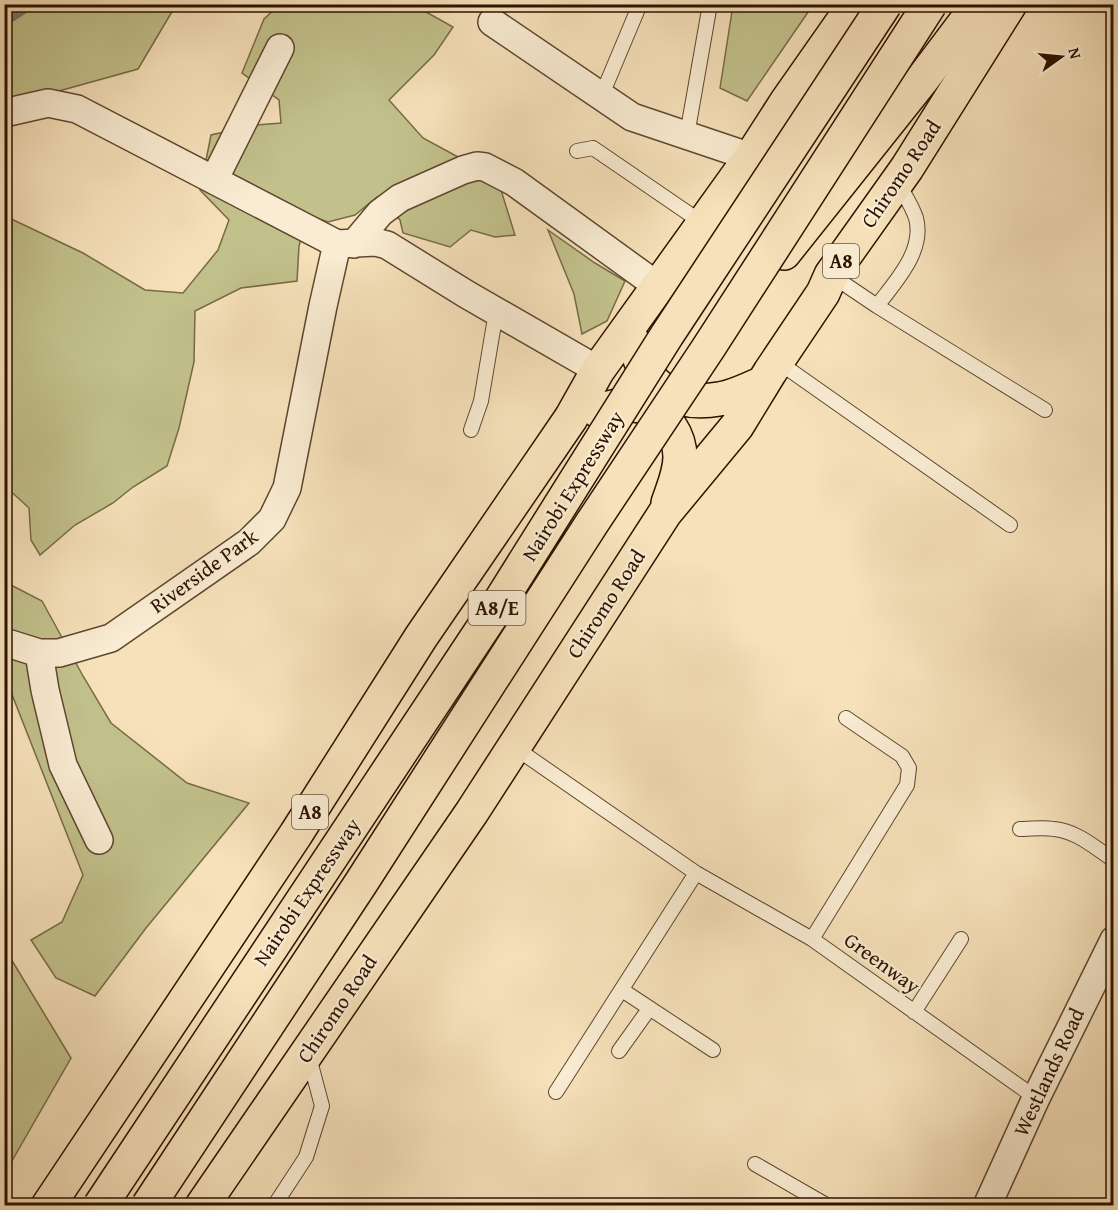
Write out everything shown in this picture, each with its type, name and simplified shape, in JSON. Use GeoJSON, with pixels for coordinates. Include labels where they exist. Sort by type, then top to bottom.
{"type":"FeatureCollection","features":[{"type":"Feature","properties":{"kind":"highway","name":"A8"},"geometry":{"type":"LineString","coordinates":[[48,1206],[296,834],[422,637],[571,418],[598,370],[752,157],[787,101],[855,4]]}},
{"type":"Feature","properties":{"kind":"highway","name":"Nairobi Expressway"},"geometry":{"type":"LineString","coordinates":[[100,1206],[489,619],[667,335],[885,4]]}},
{"type":"Feature","properties":{"kind":"highway","name":"Nairobi Expressway"},"geometry":{"type":"LineString","coordinates":[[148,1206],[361,883],[930,4]]}},
{"type":"Feature","properties":{"kind":"highway"},"geometry":{"type":"LineString","coordinates":[[709,347],[921,81],[979,4]]}},
{"type":"Feature","properties":{"kind":"highway","name":"Chiromo Road"},"geometry":{"type":"LineString","coordinates":[[202,1206],[514,747],[665,513],[737,426],[770,372],[823,294],[831,275],[897,182],[1010,4]]}},
{"type":"Feature","properties":{"kind":"highway"},"geometry":{"type":"LineString","coordinates":[[640,313],[635,336],[642,366],[652,380],[673,397],[698,401],[717,400],[770,372]]}},
{"type":"Feature","properties":{"kind":"highway"},"geometry":{"type":"LineString","coordinates":[[571,418],[608,407],[634,404],[647,406],[666,421],[677,440],[680,457],[678,473],[665,513]]}},
{"type":"Feature","properties":{"kind":"street"},"geometry":{"type":"LineString","coordinates":[[492,22],[632,117],[752,157]]}},
{"type":"Feature","properties":{"kind":"street"},"geometry":{"type":"LineString","coordinates":[[214,180],[280,48]]}},
{"type":"Feature","properties":{"kind":"street"},"geometry":{"type":"LineString","coordinates":[[4,113],[48,103],[77,109],[345,244],[375,242],[387,245],[496,312],[598,370]]}},
{"type":"Feature","properties":{"kind":"street"},"geometry":{"type":"LineString","coordinates":[[345,244],[400,198],[463,170],[477,166],[485,167],[514,182],[659,287]]}},
{"type":"Feature","properties":{"kind":"street","name":"Riverside Park"},"geometry":{"type":"LineString","coordinates":[[4,642],[39,653],[58,653],[111,638],[249,542],[272,519],[287,488],[345,244]]}},
{"type":"Feature","properties":{"kind":"street"},"geometry":{"type":"LineString","coordinates":[[39,653],[45,690],[63,765],[99,840]]}},
{"type":"Feature","properties":{"kind":"street","name":"Westlands Road"},"geometry":{"type":"LineString","coordinates":[[987,1206],[1036,1098],[1113,940]]}},
{"type":"Feature","properties":{"kind":"lane"},"geometry":{"type":"LineString","coordinates":[[601,97],[640,4]]}},
{"type":"Feature","properties":{"kind":"lane"},"geometry":{"type":"LineString","coordinates":[[687,135],[710,4]]}},
{"type":"Feature","properties":{"kind":"lane"},"geometry":{"type":"LineString","coordinates":[[577,151],[593,148],[704,224]]}},
{"type":"Feature","properties":{"kind":"lane"},"geometry":{"type":"LineString","coordinates":[[877,306],[905,268],[913,251],[917,233],[915,217],[897,182]]}},
{"type":"Feature","properties":{"kind":"lane"},"geometry":{"type":"LineString","coordinates":[[831,275],[1045,410]]}},
{"type":"Feature","properties":{"kind":"lane"},"geometry":{"type":"LineString","coordinates":[[471,430],[481,401],[496,312]]}},
{"type":"Feature","properties":{"kind":"lane"},"geometry":{"type":"LineString","coordinates":[[770,372],[1010,525]]}},
{"type":"Feature","properties":{"kind":"lane"},"geometry":{"type":"LineString","coordinates":[[812,939],[907,785],[909,768],[902,756],[846,718]]}},
{"type":"Feature","properties":{"kind":"lane","name":"Greenway"},"geometry":{"type":"LineString","coordinates":[[514,747],[696,873],[812,939],[1036,1098]]}},
{"type":"Feature","properties":{"kind":"lane"},"geometry":{"type":"LineString","coordinates":[[1020,829],[1064,830],[1077,835],[1113,860]]}},
{"type":"Feature","properties":{"kind":"lane"},"geometry":{"type":"LineString","coordinates":[[556,1092],[696,873]]}},
{"type":"Feature","properties":{"kind":"lane"},"geometry":{"type":"LineString","coordinates":[[915,1012],[961,939]]}},
{"type":"Feature","properties":{"kind":"lane"},"geometry":{"type":"LineString","coordinates":[[622,990],[713,1050]]}},
{"type":"Feature","properties":{"kind":"lane"},"geometry":{"type":"LineString","coordinates":[[619,1051],[649,1009]]}},
{"type":"Feature","properties":{"kind":"lane"},"geometry":{"type":"LineString","coordinates":[[274,1206],[306,1157],[322,1106],[307,1052]]}},
{"type":"Feature","properties":{"kind":"lane"},"geometry":{"type":"LineString","coordinates":[[755,1164],[828,1206]]}},
{"type":"Feature","properties":{"kind":"shaded area"},"geometry":{"type":"Polygon","coordinates":[[[412,4],[453,27],[434,55],[389,100],[423,138],[458,157],[501,190],[515,235],[495,237],[471,230],[450,247],[403,233],[400,220],[377,197],[355,215],[328,222],[308,215],[299,246],[297,281],[241,288],[195,311],[194,362],[179,428],[167,466],[133,487],[113,503],[75,525],[40,555],[31,540],[29,508],[5,486],[5,216],[83,253],[145,290],[183,293],[218,250],[229,220],[200,190],[211,135],[256,125],[281,123],[279,100],[242,73],[264,19],[279,5],[412,4]]]}},
{"type":"Feature","properties":{"kind":"shaded area"},"geometry":{"type":"Polygon","coordinates":[[[5,5],[176,5],[138,69],[5,106],[5,5]]]}},
{"type":"Feature","properties":{"kind":"shaded area"},"geometry":{"type":"Polygon","coordinates":[[[733,5],[813,5],[747,101],[720,88],[733,5]]]}},
{"type":"Feature","properties":{"kind":"shaded area"},"geometry":{"type":"Polygon","coordinates":[[[548,230],[625,281],[607,321],[582,334],[574,294],[548,230]]]}},
{"type":"Feature","properties":{"kind":"shaded area"},"geometry":{"type":"Polygon","coordinates":[[[9,584],[42,601],[111,723],[187,783],[249,803],[146,928],[95,996],[56,978],[31,940],[62,922],[83,875],[9,687],[5,686],[4,586],[9,584]]]}},
{"type":"Feature","properties":{"kind":"shaded area"},"geometry":{"type":"Polygon","coordinates":[[[5,949],[71,1058],[5,1173],[5,949]]]}},
{"type":"Feature","properties":{"kind":"waterway"},"geometry":{"type":"LineString","coordinates":[[4,23],[33,4]]}}]}
